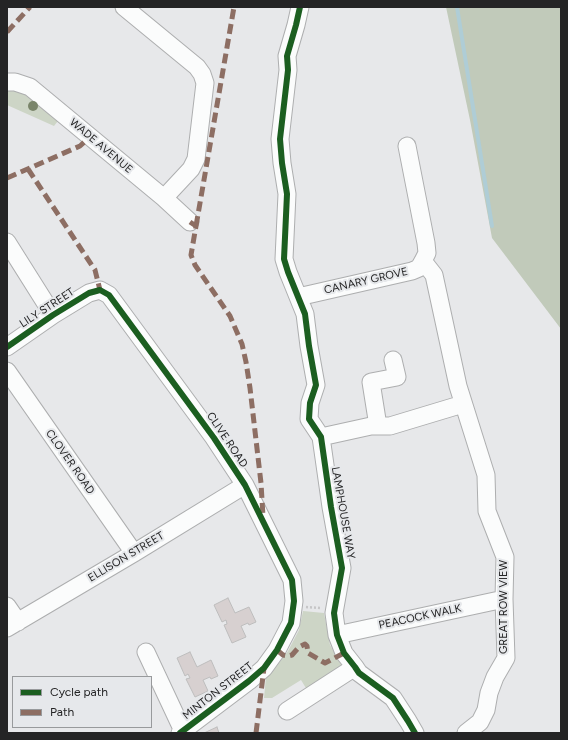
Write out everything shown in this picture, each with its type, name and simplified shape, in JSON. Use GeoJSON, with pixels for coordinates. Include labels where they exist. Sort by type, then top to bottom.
{"type":"FeatureCollection","features":[{"type":"Feature","properties":{"kind":"street"},"geometry":{"type":"LineString","coordinates":[[124,7],[197,67],[202,74],[205,83],[196,159],[190,169],[164,198]]}},
{"type":"Feature","properties":{"kind":"street","name":"LAMPHOUSE WAY"},"geometry":{"type":"LineString","coordinates":[[300,7],[287,56],[288,70],[280,138],[287,194],[284,259],[305,314],[316,385],[310,403],[309,419],[321,437],[342,568],[334,613],[337,635],[344,653],[359,673],[393,698],[415,733]]}},
{"type":"Feature","properties":{"kind":"street","name":"WADE AVENUE"},"geometry":{"type":"LineString","coordinates":[[7,82],[15,82],[30,87],[164,198],[190,222]]}},
{"type":"Feature","properties":{"kind":"street"},"geometry":{"type":"LineString","coordinates":[[404,157],[426,243],[427,253],[423,262]]}},
{"type":"Feature","properties":{"kind":"street"},"geometry":{"type":"LineString","coordinates":[[7,242],[53,315]]}},
{"type":"Feature","properties":{"kind":"street","name":"CANARY GROVE"},"geometry":{"type":"LineString","coordinates":[[298,297],[412,271],[419,268],[423,262]]}},
{"type":"Feature","properties":{"kind":"street","name":"GREAT ROW VIEW"},"geometry":{"type":"LineString","coordinates":[[423,262],[434,275],[458,386],[486,474],[487,511],[505,557],[504,598],[506,658],[493,682],[489,693],[486,710],[480,722],[466,733]]}},
{"type":"Feature","properties":{"kind":"street","name":"LILY STREET"},"geometry":{"type":"LineString","coordinates":[[7,347],[53,315],[89,293],[100,290]]}},
{"type":"Feature","properties":{"kind":"street","name":"CLIVE ROAD"},"geometry":{"type":"LineString","coordinates":[[100,290],[109,295],[214,438],[245,486],[292,580],[294,606],[291,623]]}},
{"type":"Feature","properties":{"kind":"street"},"geometry":{"type":"LineString","coordinates":[[378,426],[371,382],[397,377],[393,360]]}},
{"type":"Feature","properties":{"kind":"street","name":"CLOVER ROAD"},"geometry":{"type":"LineString","coordinates":[[7,371],[134,553]]}},
{"type":"Feature","properties":{"kind":"street"},"geometry":{"type":"LineString","coordinates":[[321,437],[371,426],[390,426],[463,404]]}},
{"type":"Feature","properties":{"kind":"street","name":"ELLISON STREET"},"geometry":{"type":"LineString","coordinates":[[12,625],[245,486]]}},
{"type":"Feature","properties":{"kind":"street","name":"PEACOCK WALK"},"geometry":{"type":"LineString","coordinates":[[337,635],[504,598]]}},
{"type":"Feature","properties":{"kind":"street"},"geometry":{"type":"LineString","coordinates":[[7,606],[12,625]]}},
{"type":"Feature","properties":{"kind":"street","name":"MINTON STREET"},"geometry":{"type":"LineString","coordinates":[[181,732],[264,668],[277,650],[291,623]]}},
{"type":"Feature","properties":{"kind":"street"},"geometry":{"type":"LineString","coordinates":[[146,652],[181,732]]}},
{"type":"Feature","properties":{"kind":"street"},"geometry":{"type":"LineString","coordinates":[[287,711],[355,667]]}},
{"type":"Feature","properties":{"kind":"path"},"geometry":{"type":"LineString","coordinates":[[294,606],[335,609]]}},
{"type":"Feature","properties":{"kind":"green space"},"geometry":{"type":"Polygon","coordinates":[[[446,7],[561,7],[561,329],[492,238],[470,120],[446,7]]]}},
{"type":"Feature","properties":{"kind":"green space"},"geometry":{"type":"Polygon","coordinates":[[[7,87],[22,90],[61,117],[54,126],[7,105],[7,87]]]}},
{"type":"Feature","properties":{"kind":"green space"},"geometry":{"type":"Polygon","coordinates":[[[303,611],[324,613],[330,645],[344,670],[309,693],[301,680],[272,698],[264,698],[266,677],[288,651],[299,630],[303,611]]]}},
{"type":"Feature","properties":{"kind":"building"},"geometry":{"type":"Polygon","coordinates":[[[228,598],[235,613],[249,607],[256,622],[241,626],[246,637],[232,643],[224,625],[227,624],[226,620],[222,622],[214,605],[228,598]]]}},
{"type":"Feature","properties":{"kind":"building"},"geometry":{"type":"Polygon","coordinates":[[[190,652],[197,667],[211,660],[218,676],[203,680],[208,691],[195,697],[186,679],[190,678],[188,674],[185,676],[177,658],[190,652]]]}},
{"type":"Feature","properties":{"kind":"building"},"geometry":{"type":"Polygon","coordinates":[[[217,727],[219,733],[204,733],[217,727]]]}},
{"type":"Feature","properties":{"kind":"waterway"},"geometry":{"type":"LineString","coordinates":[[457,7],[492,226]]}},
{"type":"Feature","properties":{"kind":"marked path"},"geometry":{"type":"LineString","coordinates":[[7,32],[30,7]]}},
{"type":"Feature","properties":{"kind":"marked path"},"geometry":{"type":"LineString","coordinates":[[196,226],[234,7]]}},
{"type":"Feature","properties":{"kind":"marked path"},"geometry":{"type":"LineString","coordinates":[[7,178],[80,146],[90,137]]}},
{"type":"Feature","properties":{"kind":"marked path"},"geometry":{"type":"LineString","coordinates":[[28,169],[95,270],[100,290]]}},
{"type":"Feature","properties":{"kind":"marked path"},"geometry":{"type":"LineString","coordinates":[[190,222],[196,226],[191,255],[195,265],[230,316],[242,344],[250,388],[261,483],[263,516]]}},
{"type":"Feature","properties":{"kind":"marked path"},"geometry":{"type":"LineString","coordinates":[[277,650],[283,655],[288,656],[292,655],[299,647],[305,644],[307,646],[308,653],[325,663],[344,653]]}},
{"type":"Feature","properties":{"kind":"marked path"},"geometry":{"type":"LineString","coordinates":[[256,733],[264,668]]}},
{"type":"Feature","properties":{"kind":"cycle path"},"geometry":{"type":"LineString","coordinates":[[300,7],[287,56],[288,70],[280,139],[287,194],[284,259],[305,314],[316,385],[310,403],[309,419],[321,437],[331,507],[342,568],[334,613],[337,635],[344,653],[359,673],[393,698],[415,733]]}},
{"type":"Feature","properties":{"kind":"cycle path"},"geometry":{"type":"LineString","coordinates":[[7,347],[53,315],[89,293],[100,290],[109,295],[214,438],[245,485],[292,580],[294,601],[291,623],[277,650],[264,668],[180,733]]}}]}
